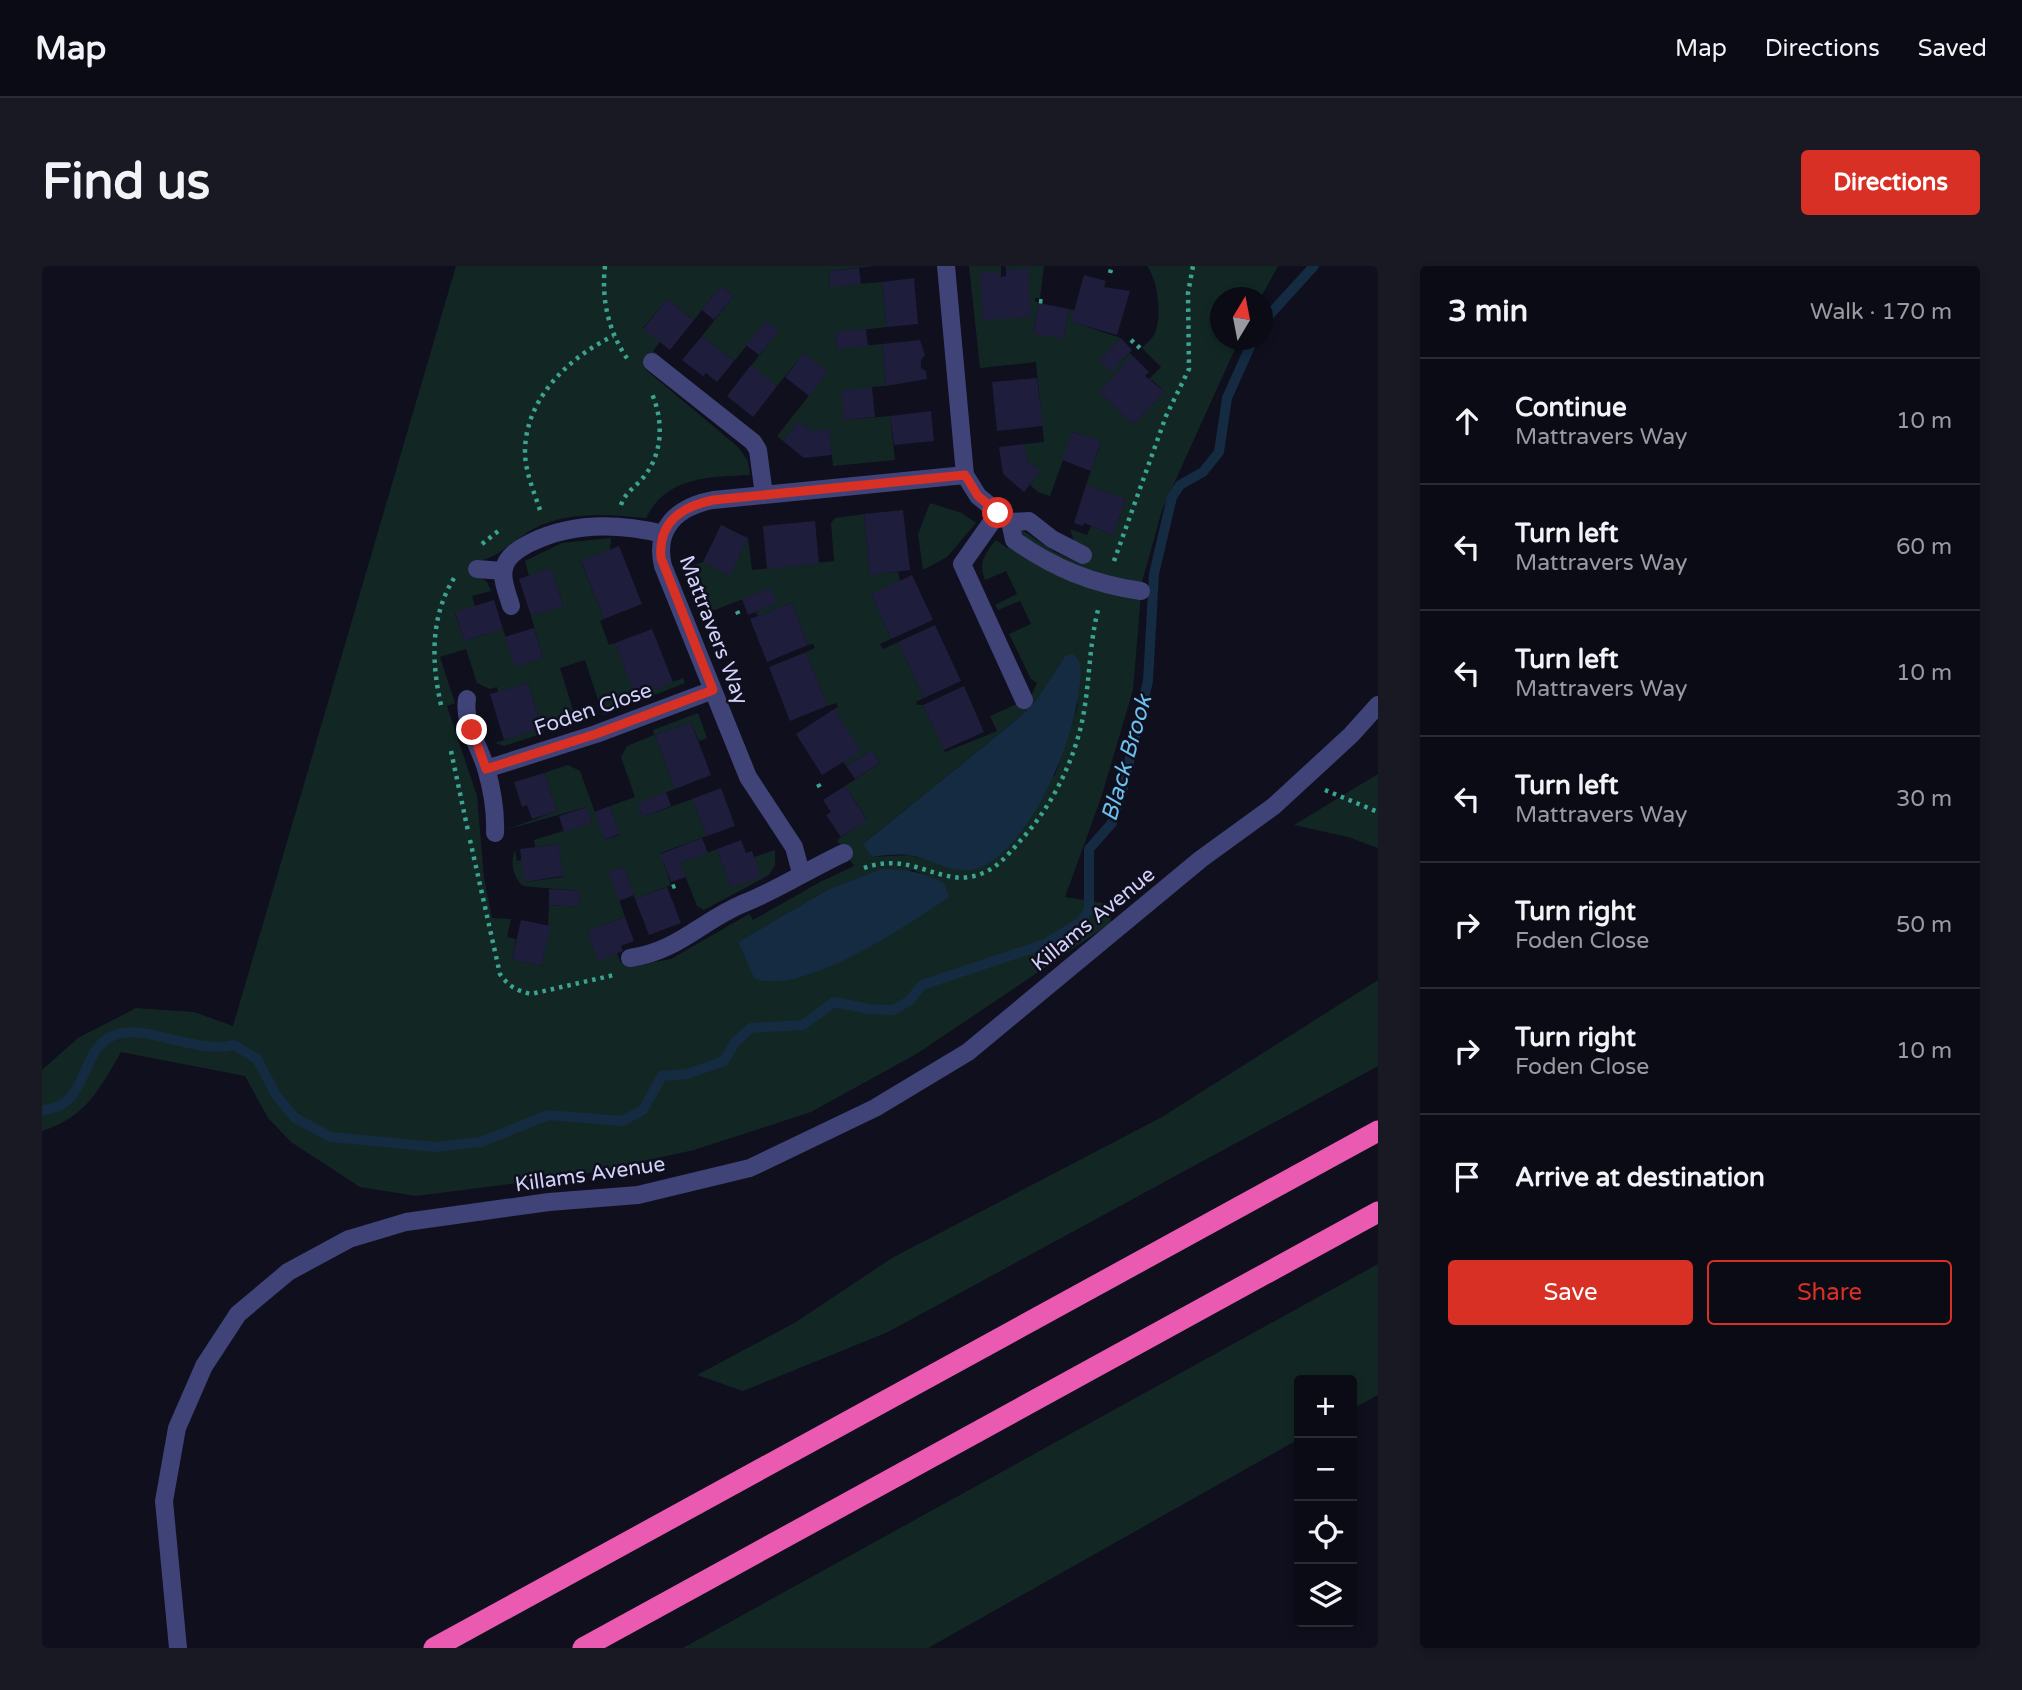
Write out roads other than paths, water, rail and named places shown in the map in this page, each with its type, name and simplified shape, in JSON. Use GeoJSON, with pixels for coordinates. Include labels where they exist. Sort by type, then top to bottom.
{"type":"FeatureCollection","features":[{"type":"Feature","properties":{"kind":"highway"},"geometry":{"type":"LineString","coordinates":[[434,1648],[1378,1131]]}},
{"type":"Feature","properties":{"kind":"highway"},"geometry":{"type":"LineString","coordinates":[[583,1648],[1378,1212]]}},
{"type":"Feature","properties":{"kind":"street"},"geometry":{"type":"LineString","coordinates":[[946,266],[965,475],[978,496],[1004,518],[1014,540],[1044,561],[1093,582],[1141,591]]}},
{"type":"Feature","properties":{"kind":"street"},"geometry":{"type":"LineString","coordinates":[[644,367],[752,442],[758,450],[764,495]]}},
{"type":"Feature","properties":{"kind":"street","name":"Mattravers Way"},"geometry":{"type":"LineString","coordinates":[[801,873],[794,847],[748,777],[663,566],[660,548],[663,534],[675,515],[696,504],[965,475]]}},
{"type":"Feature","properties":{"kind":"street"},"geometry":{"type":"LineString","coordinates":[[1004,518],[1028,521],[1052,539],[1083,555]]}},
{"type":"Feature","properties":{"kind":"street"},"geometry":{"type":"LineString","coordinates":[[1004,518],[962,564],[1024,700]]}},
{"type":"Feature","properties":{"kind":"street"},"geometry":{"type":"LineString","coordinates":[[511,606],[503,571],[506,562],[516,551],[562,530],[603,526],[663,534]]}},
{"type":"Feature","properties":{"kind":"street"},"geometry":{"type":"LineString","coordinates":[[477,569],[503,571]]}},
{"type":"Feature","properties":{"kind":"street","name":"Foden Close"},"geometry":{"type":"LineString","coordinates":[[486,769],[596,734],[713,690]]}},
{"type":"Feature","properties":{"kind":"street"},"geometry":{"type":"LineString","coordinates":[[467,699],[465,710],[486,769],[496,811],[495,833]]}},
{"type":"Feature","properties":{"kind":"street","name":"Killams Avenue"},"geometry":{"type":"LineString","coordinates":[[177,1643],[164,1501],[177,1428],[204,1366],[238,1314],[288,1272],[349,1240],[406,1222],[549,1202],[638,1195],[750,1168],[863,1114],[968,1052],[1301,782],[1378,705]]}},
{"type":"Feature","properties":{"kind":"street"},"geometry":{"type":"LineString","coordinates":[[626,966],[665,950],[742,904],[779,889],[801,873],[844,853]]}},
{"type":"Feature","properties":{"kind":"water"},"geometry":{"type":"Polygon","coordinates":[[[1073,654],[1081,670],[1069,736],[1047,789],[1033,814],[1000,855],[972,870],[945,867],[909,855],[872,857],[863,844],[1020,717],[1037,699],[1065,656],[1073,654]]]}},
{"type":"Feature","properties":{"kind":"water"},"geometry":{"type":"Polygon","coordinates":[[[882,869],[929,876],[944,883],[949,897],[882,940],[825,968],[798,978],[774,982],[754,978],[738,942],[827,890],[882,869]]]}},
{"type":"Feature","properties":{"kind":"waterway","name":"Black Brook"},"geometry":{"type":"LineString","coordinates":[[1273,311],[1314,266]]}},
{"type":"Feature","properties":{"kind":"waterway","name":"Black Brook"},"geometry":{"type":"LineString","coordinates":[[42,1110],[58,1106],[69,1099],[95,1051],[104,1041],[117,1034],[129,1032],[204,1046],[234,1045],[257,1059],[276,1095],[295,1118],[331,1137],[436,1147],[481,1142],[548,1115],[622,1121],[643,1110],[662,1076],[687,1074],[724,1061],[735,1042],[751,1028],[803,1025],[834,1002],[869,1009],[893,1010],[909,1001],[922,985],[1045,944],[1081,922],[1089,909],[1089,849],[1112,823],[1148,681],[1154,574],[1172,497],[1180,485],[1203,472],[1219,452],[1227,398],[1249,350]]}}]}
